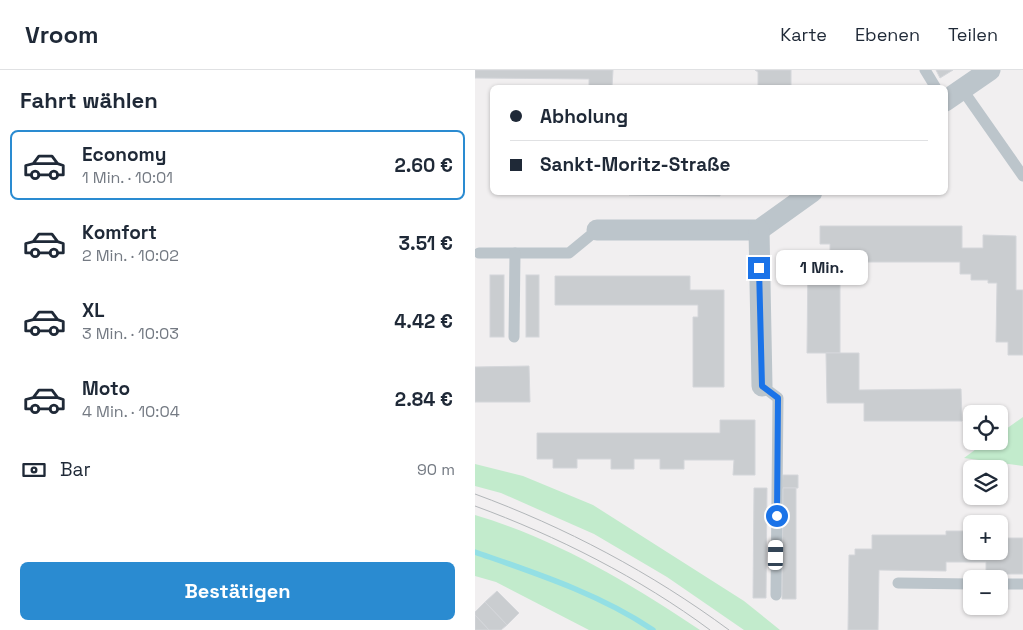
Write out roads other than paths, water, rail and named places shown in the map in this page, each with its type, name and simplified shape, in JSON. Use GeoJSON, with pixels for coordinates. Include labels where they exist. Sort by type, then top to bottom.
{"type":"FeatureCollection","features":[{"type":"Feature","properties":{"kind":"street"},"geometry":{"type":"LineString","coordinates":[[961,86],[990,70]]}},
{"type":"Feature","properties":{"kind":"street"},"geometry":{"type":"LineString","coordinates":[[597,230],[759,230],[808,195]]}},
{"type":"Feature","properties":{"kind":"street"},"geometry":{"type":"LineString","coordinates":[[759,230],[762,386]]}},
{"type":"Feature","properties":{"kind":"lane"},"geometry":{"type":"LineString","coordinates":[[925,70],[934,85]]}},
{"type":"Feature","properties":{"kind":"lane"},"geometry":{"type":"LineString","coordinates":[[961,86],[1023,176]]}},
{"type":"Feature","properties":{"kind":"lane"},"geometry":{"type":"LineString","coordinates":[[479,253],[569,253],[597,230]]}},
{"type":"Feature","properties":{"kind":"lane"},"geometry":{"type":"LineString","coordinates":[[514,337],[515,253]]}},
{"type":"Feature","properties":{"kind":"lane"},"geometry":{"type":"LineString","coordinates":[[762,386],[778,398],[776,595]]}},
{"type":"Feature","properties":{"kind":"lane"},"geometry":{"type":"LineString","coordinates":[[898,583],[963,584]]}},
{"type":"Feature","properties":{"kind":"lane"},"geometry":{"type":"LineString","coordinates":[[1008,584],[1023,584]]}},
{"type":"Feature","properties":{"kind":"waterway"},"geometry":{"type":"LineString","coordinates":[[475,552],[567,585],[633,617],[653,630]]}},
{"type":"Feature","properties":{"kind":"tram line"},"geometry":{"type":"LineString","coordinates":[[475,494],[542,521],[607,553],[669,589],[729,630]]}},
{"type":"Feature","properties":{"kind":"tram line"},"geometry":{"type":"LineString","coordinates":[[475,506],[536,531],[597,560],[655,593],[710,630]]}}]}
